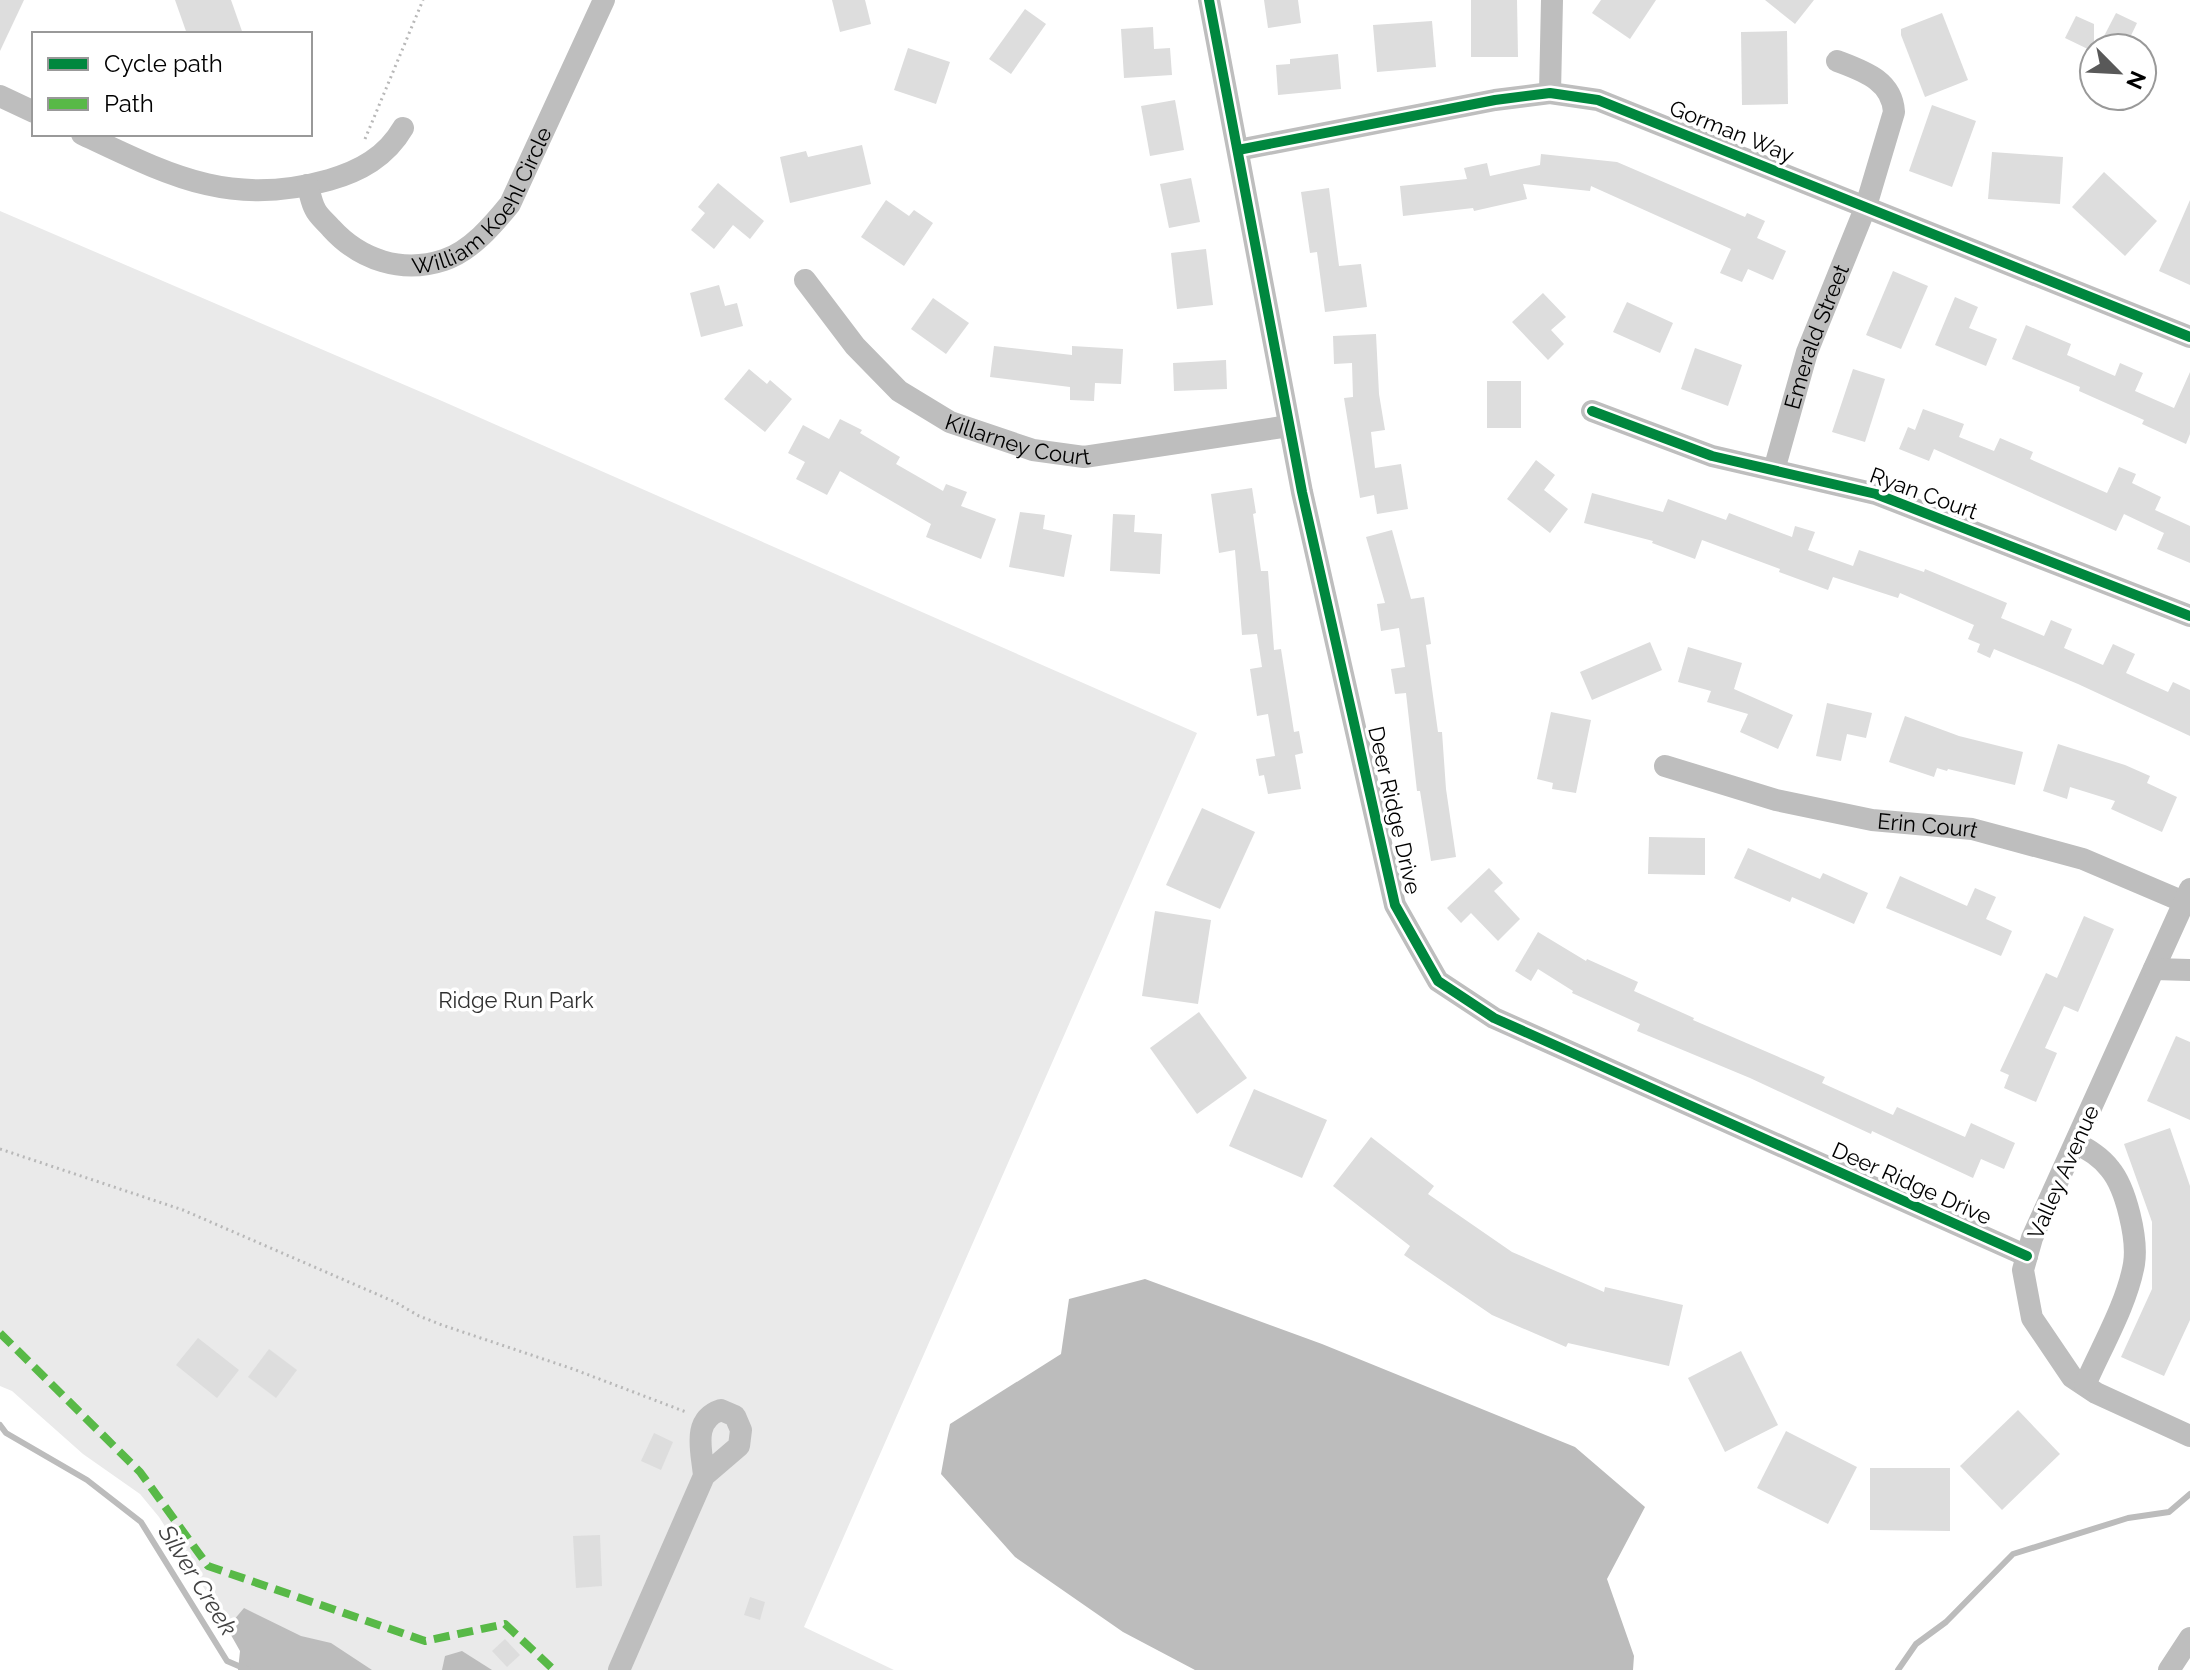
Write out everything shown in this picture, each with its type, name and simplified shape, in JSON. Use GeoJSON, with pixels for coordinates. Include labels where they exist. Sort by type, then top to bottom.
{"type":"FeatureCollection","features":[{"type":"Feature","properties":{"kind":"street","name":"William Koehl Circle"},"geometry":{"type":"LineString","coordinates":[[307,185],[315,209],[336,233],[355,251],[384,263],[415,266],[445,259],[466,247],[492,225],[510,204],[604,0]]}},
{"type":"Feature","properties":{"kind":"street","name":"Deer Ridge Drive"},"geometry":{"type":"LineString","coordinates":[[1209,0],[1302,492],[1395,905],[1438,981],[1494,1018],[2027,1256]]}},
{"type":"Feature","properties":{"kind":"street"},"geometry":{"type":"LineString","coordinates":[[1550,93],[1552,0]]}},
{"type":"Feature","properties":{"kind":"street","name":"Emerald Street"},"geometry":{"type":"LineString","coordinates":[[1774,470],[1807,352],[1866,206],[1894,112],[1893,102],[1883,83],[1866,72],[1837,61]]}},
{"type":"Feature","properties":{"kind":"street","name":"Gorman Way"},"geometry":{"type":"LineString","coordinates":[[1238,150],[1495,100],[1550,93],[1598,100],[2190,337]]}},
{"type":"Feature","properties":{"kind":"street"},"geometry":{"type":"LineString","coordinates":[[0,96],[32,111]]}},
{"type":"Feature","properties":{"kind":"street"},"geometry":{"type":"LineString","coordinates":[[86,136],[153,167],[202,185],[263,192],[307,185],[351,172],[379,157],[403,128]]}},
{"type":"Feature","properties":{"kind":"street","name":"Killarney Court"},"geometry":{"type":"LineString","coordinates":[[805,280],[855,346],[899,391],[950,422],[1033,450],[1084,457],[1289,426]]}},
{"type":"Feature","properties":{"kind":"street","name":"Ryan Court"},"geometry":{"type":"LineString","coordinates":[[1592,411],[1712,456],[1876,494],[2190,616]]}},
{"type":"Feature","properties":{"kind":"street","name":"Erin Court"},"geometry":{"type":"LineString","coordinates":[[1665,766],[1776,800],[1872,820],[1972,829],[2083,859],[2187,896]]}},
{"type":"Feature","properties":{"kind":"street","name":"Valley Avenue"},"geometry":{"type":"LineString","coordinates":[[2187,896],[2032,1238],[2023,1270],[2032,1318],[2072,1377],[2096,1393],[2190,1436]]}},
{"type":"Feature","properties":{"kind":"street"},"geometry":{"type":"LineString","coordinates":[[2154,969],[2190,970]]}},
{"type":"Feature","properties":{"kind":"street"},"geometry":{"type":"LineString","coordinates":[[2076,1143],[2099,1157],[2113,1172],[2127,1204],[2133,1232],[2134,1263],[2123,1297],[2085,1385]]}},
{"type":"Feature","properties":{"kind":"street"},"geometry":{"type":"LineString","coordinates":[[619,1670],[704,1476],[739,1446],[741,1430],[735,1416],[721,1410],[709,1414],[703,1422],[700,1437],[704,1476]]}},
{"type":"Feature","properties":{"kind":"street"},"geometry":{"type":"LineString","coordinates":[[2169,1670],[2190,1638]]}},
{"type":"Feature","properties":{"kind":"path"},"geometry":{"type":"LineString","coordinates":[[351,172],[423,0]]}},
{"type":"Feature","properties":{"kind":"path"},"geometry":{"type":"LineString","coordinates":[[0,1149],[183,1210],[395,1302],[419,1316],[683,1410],[703,1422]]}},
{"type":"Feature","properties":{"kind":"green space","name":"Ridge Run Park"},"geometry":{"type":"Polygon","coordinates":[[[0,211],[442,401],[1197,733],[804,1627],[894,1670],[256,1670],[159,1517],[140,1494],[83,1454],[12,1391],[0,1386],[0,211]]]}},
{"type":"Feature","properties":{"kind":"shaded area"},"geometry":{"type":"Polygon","coordinates":[[[1145,1279],[1322,1344],[1575,1447],[1645,1507],[1607,1579],[1634,1656],[1633,1670],[1195,1670],[1123,1632],[1015,1557],[941,1474],[950,1424],[1061,1354],[1069,1299],[1145,1279]]]}},
{"type":"Feature","properties":{"kind":"shaded area"},"geometry":{"type":"Polygon","coordinates":[[[244,1608],[301,1636],[331,1643],[372,1670],[238,1670],[240,1651],[227,1628],[244,1608]]]}},
{"type":"Feature","properties":{"kind":"shaded area"},"geometry":{"type":"Polygon","coordinates":[[[462,1651],[492,1670],[442,1670],[445,1656],[462,1651]]]}},
{"type":"Feature","properties":{"kind":"building"},"geometry":{"type":"Polygon","coordinates":[[[0,0],[24,0],[0,51],[0,0]]]}},
{"type":"Feature","properties":{"kind":"building"},"geometry":{"type":"Polygon","coordinates":[[[175,0],[231,0],[242,32],[186,32],[175,0]]]}},
{"type":"Feature","properties":{"kind":"building"},"geometry":{"type":"Polygon","coordinates":[[[832,0],[865,0],[871,24],[840,32],[832,0]]]}},
{"type":"Feature","properties":{"kind":"building"},"geometry":{"type":"Polygon","coordinates":[[[1264,0],[1298,0],[1301,23],[1268,28],[1264,0]]]}},
{"type":"Feature","properties":{"kind":"building"},"geometry":{"type":"Polygon","coordinates":[[[1471,0],[1517,0],[1518,57],[1471,57],[1471,0]]]}},
{"type":"Feature","properties":{"kind":"building"},"geometry":{"type":"Polygon","coordinates":[[[1601,0],[1656,0],[1630,39],[1592,13],[1601,0]]]}},
{"type":"Feature","properties":{"kind":"building"},"geometry":{"type":"Polygon","coordinates":[[[1765,0],[1814,0],[1795,24],[1765,0]]]}},
{"type":"Feature","properties":{"kind":"building"},"geometry":{"type":"Polygon","coordinates":[[[1025,9],[1046,24],[1011,74],[989,59],[1025,9]]]}},
{"type":"Feature","properties":{"kind":"building"},"geometry":{"type":"Polygon","coordinates":[[[1942,13],[1968,80],[1925,97],[1901,29],[1942,13]]]}},
{"type":"Feature","properties":{"kind":"building"},"geometry":{"type":"Polygon","coordinates":[[[2116,13],[2137,23],[2133,32],[2106,32],[2116,13]]]}},
{"type":"Feature","properties":{"kind":"building"},"geometry":{"type":"Polygon","coordinates":[[[2076,16],[2094,24],[2094,32],[2078,32],[2078,44],[2065,38],[2076,16]]]}},
{"type":"Feature","properties":{"kind":"building"},"geometry":{"type":"Polygon","coordinates":[[[1432,21],[1436,67],[1377,72],[1373,25],[1432,21]]]}},
{"type":"Feature","properties":{"kind":"building"},"geometry":{"type":"Polygon","coordinates":[[[1153,27],[1154,49],[1170,48],[1172,75],[1124,78],[1121,29],[1153,27]]]}},
{"type":"Feature","properties":{"kind":"building"},"geometry":{"type":"Polygon","coordinates":[[[1787,31],[1788,104],[1742,105],[1741,32],[1787,31]]]}},
{"type":"Feature","properties":{"kind":"building"},"geometry":{"type":"Polygon","coordinates":[[[908,48],[950,62],[936,104],[894,90],[908,48]]]}},
{"type":"Feature","properties":{"kind":"building"},"geometry":{"type":"Polygon","coordinates":[[[1338,54],[1341,89],[1278,95],[1276,65],[1290,64],[1290,59],[1338,54]]]}},
{"type":"Feature","properties":{"kind":"building"},"geometry":{"type":"Polygon","coordinates":[[[1175,100],[1184,150],[1150,156],[1141,106],[1175,100]]]}},
{"type":"Feature","properties":{"kind":"building"},"geometry":{"type":"Polygon","coordinates":[[[1932,105],[1976,121],[1952,187],[1909,171],[1932,105]]]}},
{"type":"Feature","properties":{"kind":"building"},"geometry":{"type":"Polygon","coordinates":[[[862,145],[871,184],[790,203],[780,157],[806,151],[808,157],[862,145]]]}},
{"type":"Feature","properties":{"kind":"building"},"geometry":{"type":"Polygon","coordinates":[[[1992,152],[2063,157],[2060,204],[1988,199],[1992,152]]]}},
{"type":"Feature","properties":{"kind":"building"},"geometry":{"type":"Polygon","coordinates":[[[1541,154],[1617,162],[1745,217],[1747,213],[1765,221],[1757,238],[1786,251],[1773,280],[1748,269],[1742,282],[1720,273],[1731,249],[1591,186],[1590,191],[1523,184],[1527,199],[1474,211],[1473,208],[1403,216],[1400,186],[1467,179],[1464,168],[1487,163],[1490,176],[1540,165],[1541,154]]]}},
{"type":"Feature","properties":{"kind":"building"},"geometry":{"type":"Polygon","coordinates":[[[2104,172],[2157,221],[2125,256],[2072,207],[2104,172]]]}},
{"type":"Feature","properties":{"kind":"building"},"geometry":{"type":"Polygon","coordinates":[[[1191,178],[1200,222],[1169,228],[1160,184],[1191,178]]]}},
{"type":"Feature","properties":{"kind":"building"},"geometry":{"type":"Polygon","coordinates":[[[718,183],[764,221],[750,239],[733,225],[714,249],[691,230],[705,213],[698,207],[718,183]]]}},
{"type":"Feature","properties":{"kind":"building"},"geometry":{"type":"Polygon","coordinates":[[[1329,188],[1339,266],[1361,264],[1367,307],[1325,312],[1317,252],[1310,253],[1301,192],[1329,188]]]}},
{"type":"Feature","properties":{"kind":"building"},"geometry":{"type":"Polygon","coordinates":[[[886,200],[909,216],[914,210],[933,223],[904,266],[861,237],[886,200]]]}},
{"type":"Feature","properties":{"kind":"building"},"geometry":{"type":"Polygon","coordinates":[[[2190,200],[2190,285],[2159,271],[2190,200]]]}},
{"type":"Feature","properties":{"kind":"building"},"geometry":{"type":"Polygon","coordinates":[[[1206,249],[1213,305],[1177,309],[1171,253],[1206,249]]]}},
{"type":"Feature","properties":{"kind":"building"},"geometry":{"type":"Polygon","coordinates":[[[1893,271],[1928,286],[1901,349],[1866,335],[1893,271]]]}},
{"type":"Feature","properties":{"kind":"building"},"geometry":{"type":"Polygon","coordinates":[[[719,285],[725,306],[737,303],[743,326],[701,337],[690,293],[719,285]]]}},
{"type":"Feature","properties":{"kind":"building"},"geometry":{"type":"Polygon","coordinates":[[[1543,293],[1566,317],[1551,330],[1564,344],[1548,360],[1512,322],[1543,293]]]}},
{"type":"Feature","properties":{"kind":"building"},"geometry":{"type":"Polygon","coordinates":[[[1955,297],[1978,307],[1969,328],[1997,339],[1986,366],[1935,345],[1955,297]]]}},
{"type":"Feature","properties":{"kind":"building"},"geometry":{"type":"Polygon","coordinates":[[[933,298],[969,323],[946,354],[911,329],[933,298]]]}},
{"type":"Feature","properties":{"kind":"building"},"geometry":{"type":"Polygon","coordinates":[[[1627,302],[1673,323],[1660,353],[1613,332],[1627,302]]]}},
{"type":"Feature","properties":{"kind":"building"},"geometry":{"type":"Polygon","coordinates":[[[2026,325],[2071,344],[2067,355],[2115,376],[2120,363],[2143,373],[2135,391],[2174,408],[2190,372],[2190,434],[2186,444],[2142,424],[2144,420],[2079,391],[2080,387],[2012,359],[2026,325]]]}},
{"type":"Feature","properties":{"kind":"building"},"geometry":{"type":"Polygon","coordinates":[[[1376,334],[1379,394],[1385,430],[1371,432],[1375,468],[1401,464],[1408,509],[1377,514],[1374,495],[1360,498],[1344,398],[1353,397],[1352,363],[1334,364],[1333,336],[1376,334]]]}},
{"type":"Feature","properties":{"kind":"building"},"geometry":{"type":"Polygon","coordinates":[[[994,346],[1072,355],[1072,346],[1123,349],[1121,384],[1095,383],[1094,401],[1070,400],[1070,387],[990,377],[994,346]]]}},
{"type":"Feature","properties":{"kind":"building"},"geometry":{"type":"Polygon","coordinates":[[[1695,348],[1742,365],[1728,406],[1681,389],[1695,348]]]}},
{"type":"Feature","properties":{"kind":"building"},"geometry":{"type":"Polygon","coordinates":[[[1226,360],[1227,389],[1174,391],[1173,363],[1226,360]]]}},
{"type":"Feature","properties":{"kind":"building"},"geometry":{"type":"Polygon","coordinates":[[[749,369],[767,384],[770,380],[792,399],[765,432],[724,399],[749,369]]]}},
{"type":"Feature","properties":{"kind":"building"},"geometry":{"type":"Polygon","coordinates":[[[1853,369],[1885,379],[1865,442],[1832,432],[1853,369]]]}},
{"type":"Feature","properties":{"kind":"building"},"geometry":{"type":"Polygon","coordinates":[[[1487,381],[1521,381],[1521,428],[1487,428],[1487,381]]]}},
{"type":"Feature","properties":{"kind":"building"},"geometry":{"type":"Polygon","coordinates":[[[1923,409],[1964,424],[1959,437],[1994,451],[2000,438],[2033,452],[2030,459],[2107,493],[2119,467],[2136,474],[2132,483],[2161,497],[2155,510],[2190,526],[2190,563],[2157,549],[2164,533],[2124,514],[2116,531],[1934,449],[1929,461],[1899,449],[1908,427],[1915,430],[1923,409]]]}},
{"type":"Feature","properties":{"kind":"building"},"geometry":{"type":"Polygon","coordinates":[[[840,419],[862,430],[860,433],[900,457],[896,464],[943,491],[946,484],[967,492],[961,506],[996,519],[981,559],[926,537],[931,524],[840,471],[827,495],[796,479],[805,462],[788,453],[803,425],[829,439],[840,419]]]}},
{"type":"Feature","properties":{"kind":"building"},"geometry":{"type":"Polygon","coordinates":[[[1536,460],[1555,475],[1544,490],[1568,509],[1550,533],[1507,499],[1536,460]]]}},
{"type":"Feature","properties":{"kind":"building"},"geometry":{"type":"Polygon","coordinates":[[[1252,488],[1261,571],[1268,571],[1274,650],[1281,649],[1294,732],[1299,731],[1303,753],[1295,755],[1301,789],[1268,794],[1264,775],[1259,776],[1256,759],[1275,756],[1268,714],[1257,716],[1250,669],[1262,667],[1257,634],[1242,635],[1235,550],[1219,553],[1211,494],[1252,488]]]}},
{"type":"Feature","properties":{"kind":"building"},"geometry":{"type":"Polygon","coordinates":[[[1592,493],[1663,512],[1668,499],[1726,520],[1729,513],[1792,537],[1795,526],[1815,532],[1808,550],[1853,566],[1859,550],[1924,572],[1925,569],[2007,603],[2001,618],[2044,636],[2051,620],[2072,629],[2064,648],[2103,665],[2113,644],[2135,654],[2126,673],[2168,692],[2173,682],[2190,690],[2190,736],[1994,649],[1990,658],[1977,652],[1980,644],[1968,639],[1974,625],[1900,593],[1898,598],[1833,577],[1828,590],[1702,540],[1695,559],[1653,541],[1584,523],[1592,493]]]}},
{"type":"Feature","properties":{"kind":"building"},"geometry":{"type":"Polygon","coordinates":[[[1020,512],[1045,515],[1043,529],[1072,535],[1064,577],[1009,567],[1020,512]]]}},
{"type":"Feature","properties":{"kind":"building"},"geometry":{"type":"Polygon","coordinates":[[[1113,514],[1135,515],[1134,532],[1162,534],[1160,574],[1110,571],[1113,514]]]}},
{"type":"Feature","properties":{"kind":"building"},"geometry":{"type":"Polygon","coordinates":[[[1392,530],[1411,599],[1424,597],[1431,644],[1426,645],[1438,732],[1442,732],[1456,857],[1431,861],[1420,791],[1417,791],[1406,693],[1395,694],[1391,669],[1405,667],[1399,628],[1381,631],[1377,604],[1385,603],[1366,537],[1392,530]]]}},
{"type":"Feature","properties":{"kind":"building"},"geometry":{"type":"Polygon","coordinates":[[[1650,642],[1662,670],[1592,700],[1580,672],[1650,642]]]}},
{"type":"Feature","properties":{"kind":"building"},"geometry":{"type":"Polygon","coordinates":[[[1688,647],[1742,663],[1734,689],[1793,715],[1778,749],[1740,732],[1748,714],[1707,702],[1711,691],[1678,682],[1688,647]]]}},
{"type":"Feature","properties":{"kind":"building"},"geometry":{"type":"Polygon","coordinates":[[[1827,703],[1872,713],[1866,738],[1847,734],[1841,761],[1816,756],[1827,703]]]}},
{"type":"Feature","properties":{"kind":"building"},"geometry":{"type":"Polygon","coordinates":[[[1551,712],[1591,720],[1576,793],[1552,789],[1553,783],[1537,779],[1551,712]]]}},
{"type":"Feature","properties":{"kind":"building"},"geometry":{"type":"Polygon","coordinates":[[[1905,716],[1959,736],[2023,752],[2015,785],[1948,769],[1937,768],[1934,777],[1889,762],[1905,716]]]}},
{"type":"Feature","properties":{"kind":"building"},"geometry":{"type":"Polygon","coordinates":[[[2058,744],[2150,776],[2147,783],[2177,797],[2162,832],[2111,809],[2115,801],[2070,787],[2067,799],[2043,791],[2058,744]]]}},
{"type":"Feature","properties":{"kind":"building"},"geometry":{"type":"Polygon","coordinates":[[[1202,808],[1255,832],[1220,909],[1166,885],[1202,808]]]}},
{"type":"Feature","properties":{"kind":"building"},"geometry":{"type":"Polygon","coordinates":[[[1649,837],[1705,838],[1705,875],[1648,874],[1649,837]]]}},
{"type":"Feature","properties":{"kind":"building"},"geometry":{"type":"Polygon","coordinates":[[[1748,848],[1820,879],[1823,873],[1868,893],[1854,924],[1792,897],[1790,902],[1734,878],[1748,848]]]}},
{"type":"Feature","properties":{"kind":"building"},"geometry":{"type":"Polygon","coordinates":[[[1489,868],[1503,883],[1494,891],[1520,919],[1498,941],[1471,913],[1461,923],[1447,908],[1489,868]]]}},
{"type":"Feature","properties":{"kind":"building"},"geometry":{"type":"Polygon","coordinates":[[[1900,876],[1967,906],[1975,888],[1996,897],[1986,919],[2012,931],[2001,956],[1886,908],[1900,876]]]}},
{"type":"Feature","properties":{"kind":"building"},"geometry":{"type":"Polygon","coordinates":[[[1155,911],[1211,920],[1198,1004],[1142,996],[1155,911]]]}},
{"type":"Feature","properties":{"kind":"building"},"geometry":{"type":"Polygon","coordinates":[[[2084,916],[2114,929],[2078,1012],[2064,1006],[2045,1048],[2057,1053],[2036,1102],[2004,1088],[2009,1075],[2000,1071],[2046,973],[2057,978],[2084,916]]]}},
{"type":"Feature","properties":{"kind":"building"},"geometry":{"type":"Polygon","coordinates":[[[1538,932],[1586,961],[1638,982],[1634,991],[1825,1077],[1822,1083],[1893,1115],[1897,1107],[1965,1137],[1971,1123],[2015,1143],[2004,1169],[1981,1159],[1973,1178],[1872,1131],[1871,1134],[1750,1078],[1637,1031],[1640,1024],[1572,993],[1538,969],[1531,981],[1515,971],[1538,932]]]}},
{"type":"Feature","properties":{"kind":"building"},"geometry":{"type":"Polygon","coordinates":[[[1199,1012],[1247,1078],[1197,1114],[1150,1048],[1199,1012]]]}},
{"type":"Feature","properties":{"kind":"building"},"geometry":{"type":"Polygon","coordinates":[[[2176,1036],[2190,1042],[2190,1120],[2147,1101],[2176,1036]]]}},
{"type":"Feature","properties":{"kind":"building"},"geometry":{"type":"Polygon","coordinates":[[[1254,1089],[1327,1120],[1302,1178],[1229,1146],[1254,1089]]]}},
{"type":"Feature","properties":{"kind":"building"},"geometry":{"type":"Polygon","coordinates":[[[2170,1128],[2190,1186],[2190,1320],[2164,1376],[2121,1357],[2152,1289],[2152,1222],[2124,1144],[2170,1128]]]}},
{"type":"Feature","properties":{"kind":"building"},"geometry":{"type":"Polygon","coordinates":[[[1371,1137],[1434,1186],[1428,1194],[1512,1252],[1604,1292],[1605,1287],[1683,1305],[1669,1366],[1568,1343],[1566,1347],[1492,1315],[1404,1255],[1410,1246],[1333,1186],[1371,1137]]]}},
{"type":"Feature","properties":{"kind":"building"},"geometry":{"type":"Polygon","coordinates":[[[198,1338],[239,1370],[217,1398],[176,1365],[198,1338]]]}},
{"type":"Feature","properties":{"kind":"building"},"geometry":{"type":"Polygon","coordinates":[[[269,1349],[297,1370],[276,1398],[248,1377],[269,1349]]]}},
{"type":"Feature","properties":{"kind":"building"},"geometry":{"type":"Polygon","coordinates":[[[1741,1351],[1778,1425],[1725,1452],[1688,1378],[1741,1351]]]}},
{"type":"Feature","properties":{"kind":"building"},"geometry":{"type":"Polygon","coordinates":[[[2018,1410],[2060,1454],[2002,1510],[1960,1466],[2018,1410]]]}},
{"type":"Feature","properties":{"kind":"building"},"geometry":{"type":"Polygon","coordinates":[[[1786,1431],[1857,1467],[1828,1524],[1757,1488],[1786,1431]]]}},
{"type":"Feature","properties":{"kind":"building"},"geometry":{"type":"Polygon","coordinates":[[[654,1433],[673,1442],[661,1470],[641,1461],[654,1433]]]}},
{"type":"Feature","properties":{"kind":"building"},"geometry":{"type":"Polygon","coordinates":[[[1870,1468],[1950,1468],[1950,1531],[1870,1530],[1870,1468]]]}},
{"type":"Feature","properties":{"kind":"building"},"geometry":{"type":"Polygon","coordinates":[[[600,1535],[602,1586],[576,1588],[573,1536],[600,1535]]]}},
{"type":"Feature","properties":{"kind":"building"},"geometry":{"type":"Polygon","coordinates":[[[750,1597],[765,1602],[760,1620],[744,1615],[750,1597]]]}},
{"type":"Feature","properties":{"kind":"building"},"geometry":{"type":"Polygon","coordinates":[[[505,1639],[520,1655],[507,1667],[492,1651],[505,1639]]]}},
{"type":"Feature","properties":{"kind":"waterway","name":"Silver Creek"},"geometry":{"type":"LineString","coordinates":[[0,1425],[6,1433],[87,1480],[141,1522],[227,1661],[248,1670]]}},
{"type":"Feature","properties":{"kind":"waterway"},"geometry":{"type":"LineString","coordinates":[[1898,1670],[1916,1644],[1946,1622],[2013,1554],[2128,1518],[2169,1512],[2190,1494]]}},
{"type":"Feature","properties":{"kind":"marked path"},"geometry":{"type":"LineString","coordinates":[[0,1333],[140,1472],[208,1566],[425,1641],[505,1624],[554,1670]]}},
{"type":"Feature","properties":{"kind":"cycle path"},"geometry":{"type":"LineString","coordinates":[[1209,0],[1302,492],[1395,905],[1438,981],[1494,1018],[2027,1256]]}},
{"type":"Feature","properties":{"kind":"cycle path"},"geometry":{"type":"LineString","coordinates":[[1238,150],[1495,100],[1550,93],[1598,100],[2190,337]]}},
{"type":"Feature","properties":{"kind":"cycle path"},"geometry":{"type":"LineString","coordinates":[[1592,411],[1712,456],[1876,494],[2190,616]]}}]}
